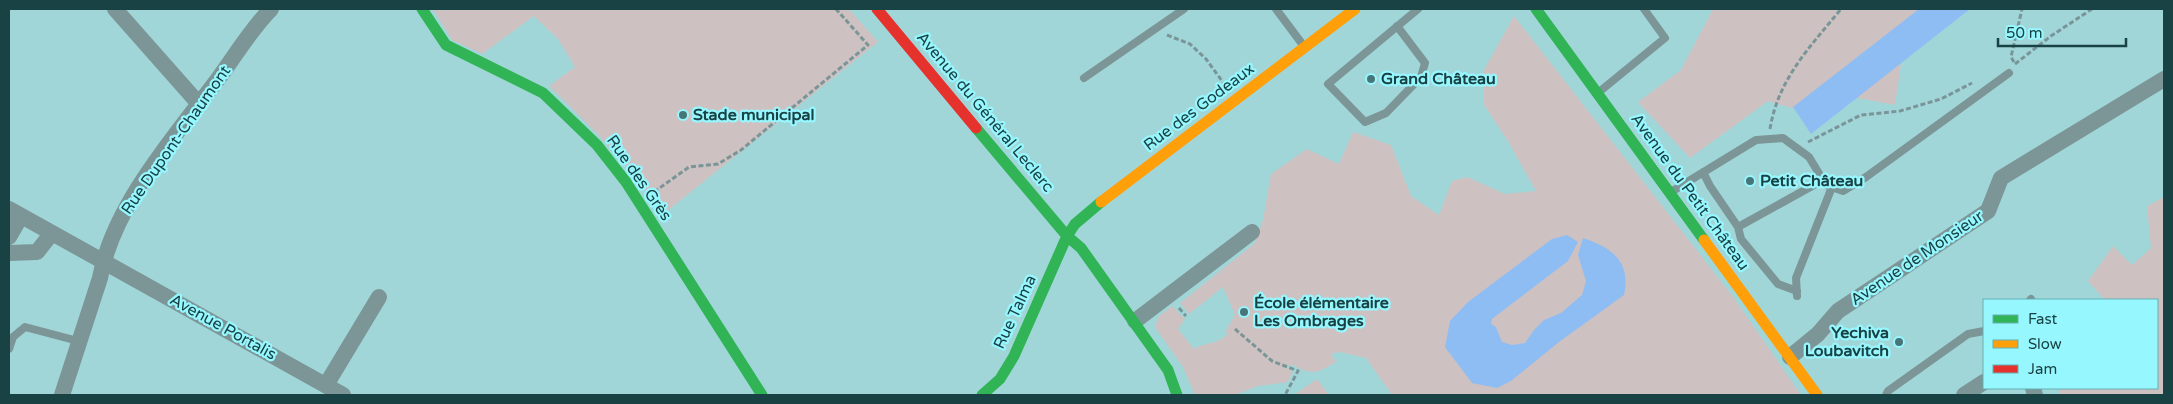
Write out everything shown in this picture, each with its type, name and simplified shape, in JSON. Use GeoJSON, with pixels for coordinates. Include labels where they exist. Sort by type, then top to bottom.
{"type":"FeatureCollection","features":[{"type":"Feature","properties":{"kind":"street"},"geometry":{"type":"LineString","coordinates":[[115,9],[199,104]]}},
{"type":"Feature","properties":{"kind":"street","name":"Rue Dupont-Chaumont"},"geometry":{"type":"LineString","coordinates":[[62,395],[100,278],[103,261],[120,219],[157,161],[271,9]]}},
{"type":"Feature","properties":{"kind":"street","name":"Rue des Grès"},"geometry":{"type":"LineString","coordinates":[[422,9],[446,46],[543,93],[598,145],[640,203],[680,269],[762,395]]}},
{"type":"Feature","properties":{"kind":"street","name":"Avenue du Général Leclerc"},"geometry":{"type":"LineString","coordinates":[[877,9],[1004,163],[1067,236],[1081,248],[1135,321],[1168,370],[1177,395]]}},
{"type":"Feature","properties":{"kind":"street","name":"Rue des Godeaux"},"geometry":{"type":"LineString","coordinates":[[1067,236],[1075,224],[1089,211],[1355,9]]}},
{"type":"Feature","properties":{"kind":"street","name":"Avenue du Petit Château"},"geometry":{"type":"LineString","coordinates":[[1536,9],[1790,356],[1816,395]]}},
{"type":"Feature","properties":{"kind":"street","name":"Avenue de Monsieur"},"geometry":{"type":"LineString","coordinates":[[1790,356],[1818,334],[1838,311],[1988,211],[2001,178],[2164,79]]}},
{"type":"Feature","properties":{"kind":"street"},"geometry":{"type":"LineString","coordinates":[[9,237],[15,212]]}},
{"type":"Feature","properties":{"kind":"street","name":"Avenue Portalis"},"geometry":{"type":"LineString","coordinates":[[15,212],[343,395]]}},
{"type":"Feature","properties":{"kind":"street"},"geometry":{"type":"LineString","coordinates":[[1135,321],[1252,232]]}},
{"type":"Feature","properties":{"kind":"street"},"geometry":{"type":"LineString","coordinates":[[9,253],[37,252],[52,233]]}},
{"type":"Feature","properties":{"kind":"street","name":"Rue Talma"},"geometry":{"type":"LineString","coordinates":[[982,395],[1000,379],[1014,356],[1067,236]]}},
{"type":"Feature","properties":{"kind":"street"},"geometry":{"type":"LineString","coordinates":[[326,386],[379,296]]}},
{"type":"Feature","properties":{"kind":"street"},"geometry":{"type":"LineString","coordinates":[[1964,395],[1983,383]]}},
{"type":"Feature","properties":{"kind":"lane"},"geometry":{"type":"LineString","coordinates":[[1084,78],[1184,9]]}},
{"type":"Feature","properties":{"kind":"lane"},"geometry":{"type":"LineString","coordinates":[[1276,9],[1304,47]]}},
{"type":"Feature","properties":{"kind":"lane"},"geometry":{"type":"LineString","coordinates":[[1397,26],[1425,63],[1421,77],[1386,113],[1365,122],[1328,84],[1397,26],[1418,9]]}},
{"type":"Feature","properties":{"kind":"lane"},"geometry":{"type":"LineString","coordinates":[[1597,93],[1665,38],[1644,9]]}},
{"type":"Feature","properties":{"kind":"lane"},"geometry":{"type":"LineString","coordinates":[[1669,193],[1756,140],[1783,138],[1809,157],[1826,185],[1843,191],[1866,177],[2009,72]]}},
{"type":"Feature","properties":{"kind":"lane"},"geometry":{"type":"LineString","coordinates":[[1703,172],[1710,186],[1738,227],[1742,239],[1778,284],[1797,293],[1796,278],[1832,187]]}},
{"type":"Feature","properties":{"kind":"lane"},"geometry":{"type":"LineString","coordinates":[[1738,227],[1824,180]]}},
{"type":"Feature","properties":{"kind":"lane"},"geometry":{"type":"LineString","coordinates":[[9,349],[13,337],[25,327],[78,341]]}},
{"type":"Feature","properties":{"kind":"lane"},"geometry":{"type":"LineString","coordinates":[[1886,395],[1888,391],[1968,334],[1983,331]]}},
{"type":"Feature","properties":{"kind":"path"},"geometry":{"type":"LineString","coordinates":[[640,203],[688,167],[718,164],[740,150],[868,45],[836,9]]}},
{"type":"Feature","properties":{"kind":"path"},"geometry":{"type":"LineString","coordinates":[[1768,139],[1774,108],[1792,69],[1841,9]]}},
{"type":"Feature","properties":{"kind":"path"},"geometry":{"type":"LineString","coordinates":[[2022,9],[2011,57],[2014,64],[2092,9]]}},
{"type":"Feature","properties":{"kind":"path"},"geometry":{"type":"LineString","coordinates":[[1152,31],[1190,44],[1206,59],[1234,100]]}},
{"type":"Feature","properties":{"kind":"path"},"geometry":{"type":"LineString","coordinates":[[1796,147],[1861,115],[1900,111],[1941,99],[1978,80]]}},
{"type":"Feature","properties":{"kind":"path"},"geometry":{"type":"LineString","coordinates":[[1235,329],[1272,361],[1298,371],[1285,395]]}},
{"type":"Feature","properties":{"kind":"shaded area","name":"Stade municipal"},"geometry":{"type":"Polygon","coordinates":[[[433,9],[849,9],[878,42],[662,215],[624,163],[549,86],[575,67],[558,39],[534,16],[482,54],[452,40],[433,9]]]}},
{"type":"Feature","properties":{"kind":"shaded area"},"geometry":{"type":"Polygon","coordinates":[[[1713,9],[1962,9],[1902,57],[1895,105],[1847,96],[1816,115],[1768,101],[1690,158],[1638,102],[1681,70],[1713,9]]]}},
{"type":"Feature","properties":{"kind":"shaded area"},"geometry":{"type":"Polygon","coordinates":[[[1514,16],[1734,298],[1801,395],[1392,395],[1366,358],[1340,352],[1331,354],[1336,362],[1319,371],[1305,371],[1293,365],[1285,367],[1293,371],[1288,382],[1258,386],[1235,395],[1195,395],[1183,367],[1155,327],[1158,317],[1172,306],[1185,319],[1178,329],[1194,349],[1220,340],[1228,334],[1225,332],[1235,315],[1223,287],[1189,314],[1180,303],[1255,243],[1263,220],[1271,174],[1307,149],[1339,164],[1353,132],[1391,145],[1411,196],[1439,215],[1452,181],[1467,177],[1505,194],[1536,191],[1509,143],[1483,103],[1484,70],[1514,16]]]}},
{"type":"Feature","properties":{"kind":"shaded area"},"geometry":{"type":"Polygon","coordinates":[[[2164,197],[2164,395],[2059,395],[2060,389],[2158,389],[2158,299],[2104,299],[2088,281],[2113,246],[2132,265],[2151,248],[2147,206],[2164,197]]]}},
{"type":"Feature","properties":{"kind":"shaded area"},"geometry":{"type":"Polygon","coordinates":[[[1317,379],[1329,395],[1294,395],[1317,379]]]}},
{"type":"Feature","properties":{"kind":"water"},"geometry":{"type":"Polygon","coordinates":[[[1919,9],[1970,9],[1811,134],[1793,107],[1919,9]]]}},
{"type":"Feature","properties":{"kind":"water"},"geometry":{"type":"Polygon","coordinates":[[[1567,235],[1578,242],[1568,261],[1492,319],[1491,324],[1496,327],[1502,342],[1512,345],[1525,343],[1544,320],[1561,313],[1582,295],[1586,281],[1578,255],[1583,238],[1603,246],[1617,258],[1625,274],[1624,295],[1559,342],[1511,381],[1497,388],[1472,383],[1445,347],[1450,321],[1468,302],[1552,239],[1567,235]]]}},
{"type":"Feature","properties":{"kind":"traffic: fast"},"geometry":{"type":"LineString","coordinates":[[422,9],[446,45],[543,93],[597,145],[626,182],[762,395]]}},
{"type":"Feature","properties":{"kind":"traffic: fast"},"geometry":{"type":"LineString","coordinates":[[1536,9],[1704,240]]}},
{"type":"Feature","properties":{"kind":"traffic: fast"},"geometry":{"type":"LineString","coordinates":[[976,128],[1067,236],[1081,248],[1168,370],[1177,395]]}},
{"type":"Feature","properties":{"kind":"traffic: fast"},"geometry":{"type":"LineString","coordinates":[[982,395],[1000,379],[1014,356],[1067,236],[1075,224],[1101,202]]}},
{"type":"Feature","properties":{"kind":"traffic: slow"},"geometry":{"type":"LineString","coordinates":[[1101,202],[1355,9]]}},
{"type":"Feature","properties":{"kind":"traffic: slow"},"geometry":{"type":"LineString","coordinates":[[1704,240],[1817,395]]}},
{"type":"Feature","properties":{"kind":"traffic: jam"},"geometry":{"type":"LineString","coordinates":[[877,9],[976,128]]}},
{"type":"Feature","properties":{"kind":"place","name":"Grand Château"},"geometry":{"type":"Point","coordinates":[1371,79]}},
{"type":"Feature","properties":{"kind":"place","name":"Stade municipal"},"geometry":{"type":"Point","coordinates":[683,115]}},
{"type":"Feature","properties":{"kind":"place","name":"Petit Château"},"geometry":{"type":"Point","coordinates":[1750,181]}},
{"type":"Feature","properties":{"kind":"place","name":"École élémentaire Les Ombrages"},"geometry":{"type":"Point","coordinates":[1244,312]}},
{"type":"Feature","properties":{"kind":"place","name":"Yechiva Loubavitch"},"geometry":{"type":"Point","coordinates":[1899,342]}}]}
